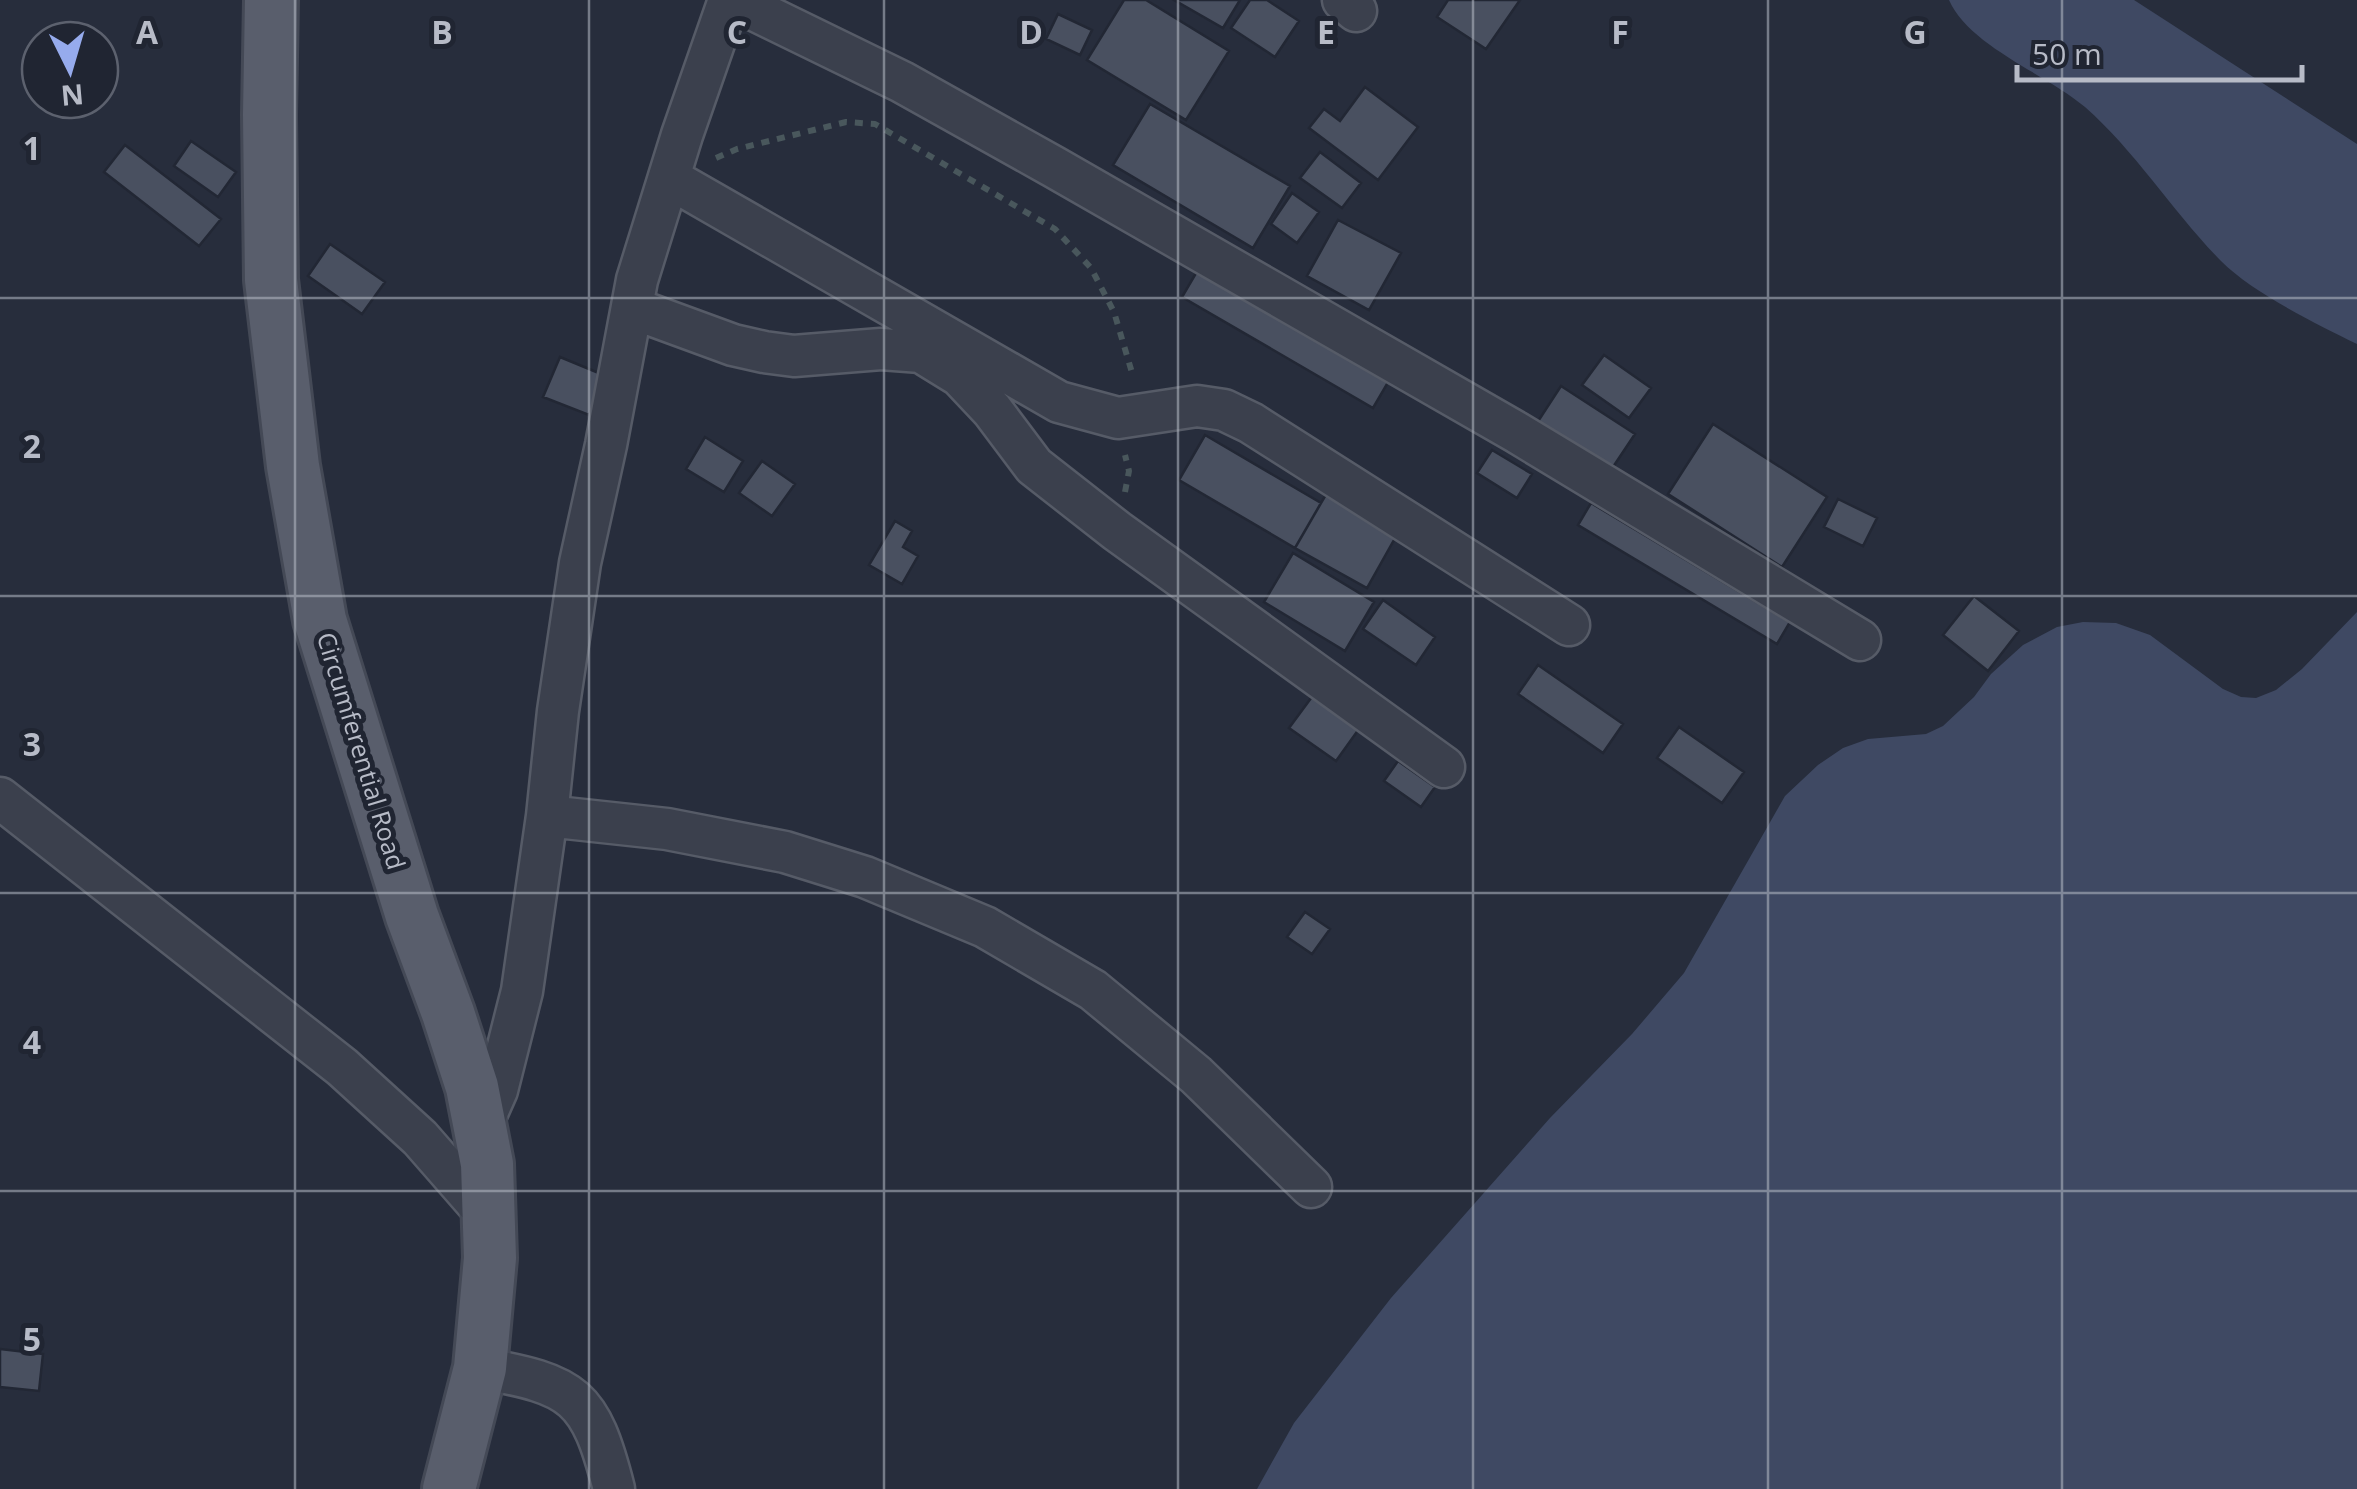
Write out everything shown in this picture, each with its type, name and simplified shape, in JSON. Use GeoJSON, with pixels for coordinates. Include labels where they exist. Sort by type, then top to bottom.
{"type":"FeatureCollection","features":[{"type":"Feature","properties":{"kind":"main road","name":"Circumferential Road"},"geometry":{"type":"LineString","coordinates":[[271,0],[271,280],[293,466],[320,620],[412,916],[466,1068],[487,1164],[490,1258],[480,1368],[449,1489]]}},
{"type":"Feature","properties":{"kind":"street"},"geometry":{"type":"LineString","coordinates":[[480,1126],[497,1090],[522,991],[580,563],[637,280],[682,135],[732,0],[902,82],[1054,167],[1499,422],[1860,640]]}},
{"type":"Feature","properties":{"kind":"street"},"geometry":{"type":"LineString","coordinates":[[669,178],[1059,402],[1118,418],[1198,406],[1224,410],[1251,423],[1569,625]]}},
{"type":"Feature","properties":{"kind":"street"},"geometry":{"type":"LineString","coordinates":[[632,308],[733,345],[764,352],[794,356],[881,349],[922,352],[960,376],[992,410],[1034,466],[1117,531],[1444,767]]}},
{"type":"Feature","properties":{"kind":"street"},"geometry":{"type":"LineString","coordinates":[[0,798],[342,1067],[420,1138],[488,1217]]}},
{"type":"Feature","properties":{"kind":"street"},"geometry":{"type":"LineString","coordinates":[[548,816],[667,829],[785,852],[865,877],[985,927],[1093,990],[1196,1075],[1310,1187]]}},
{"type":"Feature","properties":{"kind":"street"},"geometry":{"type":"LineString","coordinates":[[480,1368],[544,1382],[580,1403],[593,1423],[614,1489]]}},
{"type":"Feature","properties":{"kind":"path"},"geometry":{"type":"LineString","coordinates":[[669,178],[737,148],[846,122],[875,124],[1055,229],[1091,268],[1114,312],[1134,373],[1118,418],[1129,471],[1117,531]]}},
{"type":"Feature","properties":{"kind":"water"},"geometry":{"type":"Polygon","coordinates":[[[1949,0],[2134,0],[2357,144],[2357,344],[2286,307],[2234,273],[2104,125],[2069,95],[1973,31],[1949,0]]]}},
{"type":"Feature","properties":{"kind":"water"},"geometry":{"type":"Polygon","coordinates":[[[2357,612],[2357,1489],[1257,1489],[1294,1423],[1391,1298],[1684,973],[1785,796],[1818,765],[1843,748],[1868,739],[1926,734],[1943,726],[2023,645],[2057,627],[2083,622],[2116,623],[2150,635],[2223,689],[2256,698],[2276,690],[2302,669],[2357,612]]]}},
{"type":"Feature","properties":{"kind":"building"},"geometry":{"type":"Polygon","coordinates":[[[1124,0],[1146,0],[1229,51],[1186,120],[1087,60],[1124,0]]]}},
{"type":"Feature","properties":{"kind":"building"},"geometry":{"type":"Polygon","coordinates":[[[1174,0],[1240,0],[1223,28],[1174,0]]]}},
{"type":"Feature","properties":{"kind":"building"},"geometry":{"type":"Polygon","coordinates":[[[1250,0],[1267,0],[1299,21],[1275,57],[1231,28],[1250,0]]]}},
{"type":"Feature","properties":{"kind":"building"},"geometry":{"type":"Polygon","coordinates":[[[1448,0],[1520,0],[1486,49],[1437,17],[1448,0]]]}},
{"type":"Feature","properties":{"kind":"building"},"geometry":{"type":"Polygon","coordinates":[[[1058,14],[1092,30],[1080,55],[1046,39],[1058,14]]]}},
{"type":"Feature","properties":{"kind":"building"},"geometry":{"type":"Polygon","coordinates":[[[1365,87],[1418,127],[1378,180],[1309,128],[1324,109],[1340,121],[1365,87]]]}},
{"type":"Feature","properties":{"kind":"building"},"geometry":{"type":"Polygon","coordinates":[[[1150,104],[1290,186],[1253,248],[1113,165],[1150,104]]]}},
{"type":"Feature","properties":{"kind":"building"},"geometry":{"type":"Polygon","coordinates":[[[191,141],[236,172],[218,197],[174,166],[191,141]]]}},
{"type":"Feature","properties":{"kind":"building"},"geometry":{"type":"Polygon","coordinates":[[[125,145],[221,219],[199,246],[104,172],[125,145]]]}},
{"type":"Feature","properties":{"kind":"building"},"geometry":{"type":"Polygon","coordinates":[[[1320,152],[1361,183],[1342,208],[1300,178],[1320,152]]]}},
{"type":"Feature","properties":{"kind":"building"},"geometry":{"type":"Polygon","coordinates":[[[1292,193],[1319,212],[1297,243],[1271,224],[1292,193]]]}},
{"type":"Feature","properties":{"kind":"building"},"geometry":{"type":"Polygon","coordinates":[[[1338,220],[1401,253],[1369,310],[1307,276],[1338,220]]]}},
{"type":"Feature","properties":{"kind":"building"},"geometry":{"type":"Polygon","coordinates":[[[330,244],[385,282],[362,314],[308,276],[330,244]]]}},
{"type":"Feature","properties":{"kind":"building"},"geometry":{"type":"Polygon","coordinates":[[[1199,268],[1390,379],[1373,408],[1182,297],[1199,268]]]}},
{"type":"Feature","properties":{"kind":"building"},"geometry":{"type":"Polygon","coordinates":[[[1604,355],[1651,388],[1629,418],[1582,385],[1604,355]]]}},
{"type":"Feature","properties":{"kind":"building"},"geometry":{"type":"Polygon","coordinates":[[[560,357],[606,376],[589,415],[543,397],[560,357]]]}},
{"type":"Feature","properties":{"kind":"building"},"geometry":{"type":"Polygon","coordinates":[[[1561,386],[1635,434],[1607,476],[1533,429],[1561,386]]]}},
{"type":"Feature","properties":{"kind":"building"},"geometry":{"type":"Polygon","coordinates":[[[1713,424],[1827,497],[1782,567],[1668,494],[1713,424]]]}},
{"type":"Feature","properties":{"kind":"building"},"geometry":{"type":"Polygon","coordinates":[[[1205,435],[1321,503],[1295,548],[1179,480],[1205,435]]]}},
{"type":"Feature","properties":{"kind":"building"},"geometry":{"type":"Polygon","coordinates":[[[705,437],[743,461],[724,492],[686,469],[705,437]]]}},
{"type":"Feature","properties":{"kind":"building"},"geometry":{"type":"Polygon","coordinates":[[[1492,450],[1532,474],[1517,498],[1477,473],[1492,450]]]}},
{"type":"Feature","properties":{"kind":"building"},"geometry":{"type":"Polygon","coordinates":[[[762,461],[795,484],[772,516],[739,493],[762,461]]]}},
{"type":"Feature","properties":{"kind":"building"},"geometry":{"type":"Polygon","coordinates":[[[1328,491],[1399,531],[1367,588],[1295,548],[1328,491]]]}},
{"type":"Feature","properties":{"kind":"building"},"geometry":{"type":"Polygon","coordinates":[[[1838,499],[1877,518],[1863,546],[1824,527],[1838,499]]]}},
{"type":"Feature","properties":{"kind":"building"},"geometry":{"type":"Polygon","coordinates":[[[1591,503],[1790,622],[1777,644],[1578,525],[1591,503]]]}},
{"type":"Feature","properties":{"kind":"building"},"geometry":{"type":"Polygon","coordinates":[[[895,521],[912,531],[903,547],[918,556],[902,584],[869,565],[895,521]]]}},
{"type":"Feature","properties":{"kind":"building"},"geometry":{"type":"Polygon","coordinates":[[[1293,553],[1374,602],[1345,651],[1264,602],[1293,553]]]}},
{"type":"Feature","properties":{"kind":"building"},"geometry":{"type":"Polygon","coordinates":[[[1974,596],[2019,631],[1988,671],[1943,635],[1974,596]]]}},
{"type":"Feature","properties":{"kind":"building"},"geometry":{"type":"Polygon","coordinates":[[[1383,600],[1435,637],[1416,665],[1363,629],[1383,600]]]}},
{"type":"Feature","properties":{"kind":"building"},"geometry":{"type":"Polygon","coordinates":[[[1538,665],[1623,724],[1603,753],[1518,694],[1538,665]]]}},
{"type":"Feature","properties":{"kind":"building"},"geometry":{"type":"Polygon","coordinates":[[[1317,690],[1364,722],[1336,761],[1289,728],[1317,690]]]}},
{"type":"Feature","properties":{"kind":"building"},"geometry":{"type":"Polygon","coordinates":[[[1679,727],[1744,772],[1722,803],[1657,758],[1679,727]]]}},
{"type":"Feature","properties":{"kind":"building"},"geometry":{"type":"Polygon","coordinates":[[[1398,761],[1435,787],[1421,807],[1384,781],[1398,761]]]}},
{"type":"Feature","properties":{"kind":"building"},"geometry":{"type":"Polygon","coordinates":[[[1305,912],[1330,929],[1312,954],[1287,937],[1305,912]]]}},
{"type":"Feature","properties":{"kind":"building"},"geometry":{"type":"Polygon","coordinates":[[[0,1349],[43,1354],[39,1391],[0,1387],[0,1349]]]}}]}
